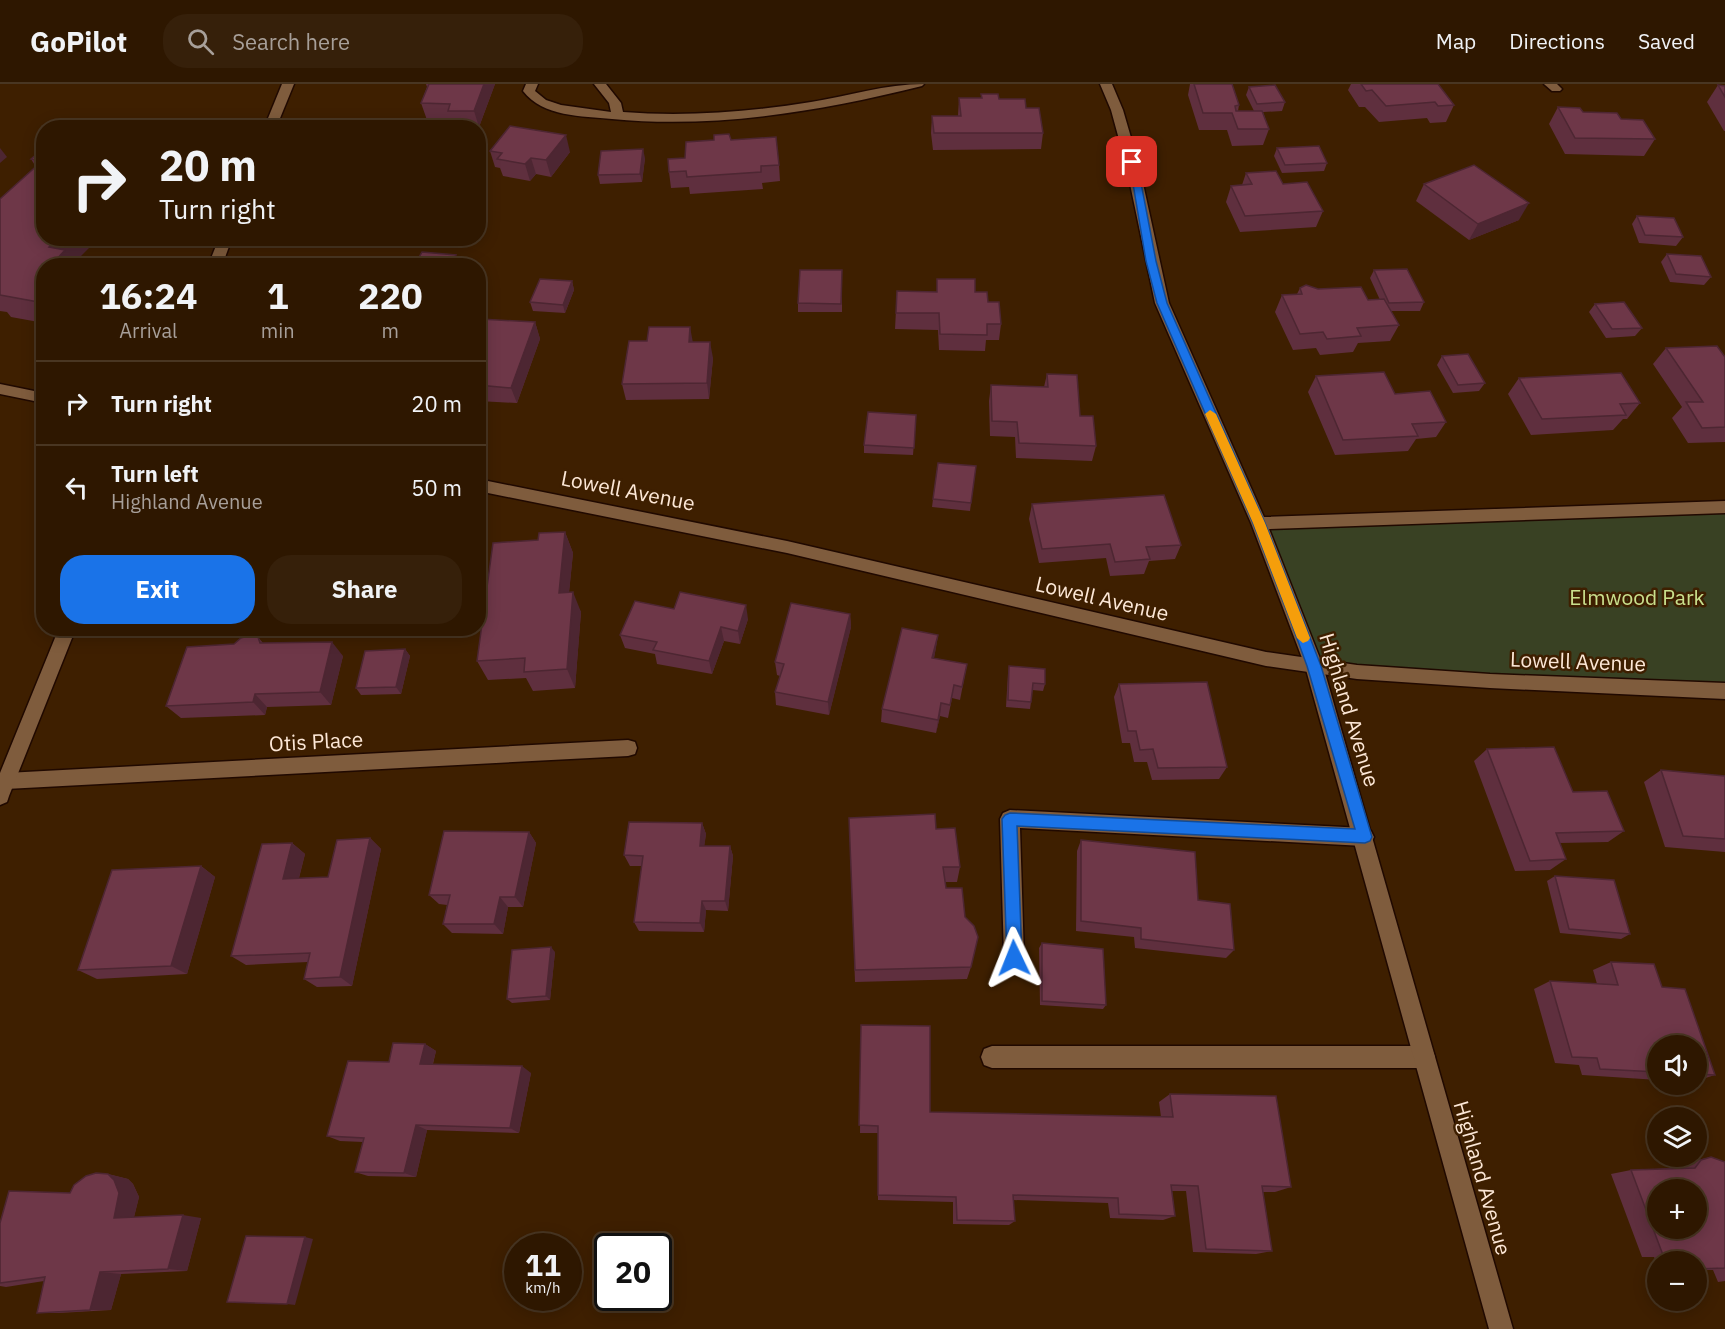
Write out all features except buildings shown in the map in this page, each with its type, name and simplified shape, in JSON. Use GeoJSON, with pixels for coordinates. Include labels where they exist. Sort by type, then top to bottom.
{"type":"FeatureCollection","features":[{"type":"Feature","properties":{"kind":"street"},"geometry":{"type":"LineString","coordinates":[[273,120],[288,84]]}},
{"type":"Feature","properties":{"kind":"street"},"geometry":{"type":"LineString","coordinates":[[532,84],[529,91],[534,99],[547,105],[618,116],[689,118],[765,113],[835,102],[918,84]]}},
{"type":"Feature","properties":{"kind":"street"},"geometry":{"type":"LineString","coordinates":[[600,84],[615,103],[618,116]]}},
{"type":"Feature","properties":{"kind":"street","name":"Highland Avenue"},"geometry":{"type":"LineString","coordinates":[[1106,84],[1127,141],[1154,275],[1162,303],[1259,523],[1314,666],[1365,837],[1501,1329]]}},
{"type":"Feature","properties":{"kind":"street"},"geometry":{"type":"LineString","coordinates":[[0,389],[36,396]]}},
{"type":"Feature","properties":{"kind":"street","name":"Lowell Avenue"},"geometry":{"type":"LineString","coordinates":[[486,487],[710,530],[1266,659],[1357,672],[1491,681],[1725,691]]}},
{"type":"Feature","properties":{"kind":"street"},"geometry":{"type":"LineString","coordinates":[[1259,523],[1725,507]]}},
{"type":"Feature","properties":{"kind":"street"},"geometry":{"type":"LineString","coordinates":[[3,788],[65,636]]}},
{"type":"Feature","properties":{"kind":"street","name":"Otis Place"},"geometry":{"type":"LineString","coordinates":[[3,788],[628,748]]}},
{"type":"Feature","properties":{"kind":"street"},"geometry":{"type":"LineString","coordinates":[[1014,958],[1010,819],[1365,837]]}},
{"type":"Feature","properties":{"kind":"street"},"geometry":{"type":"LineString","coordinates":[[992,1057],[1424,1057]]}},
{"type":"Feature","properties":{"kind":"green space","name":"Elmwood Park"},"geometry":{"type":"Polygon","coordinates":[[[1725,507],[1725,691],[1314,666],[1259,523],[1725,507]]]}},
{"type":"Feature","properties":{"kind":"slow traffic"},"geometry":{"type":"LineString","coordinates":[[1210,414],[1259,523],[1303,638]]}},
{"type":"Feature","properties":{"kind":"route"},"geometry":{"type":"LineString","coordinates":[[1014,958],[1010,819],[1365,837],[1314,666],[1298,622],[1259,523],[1162,303],[1151,261],[1132,162]]}}]}
